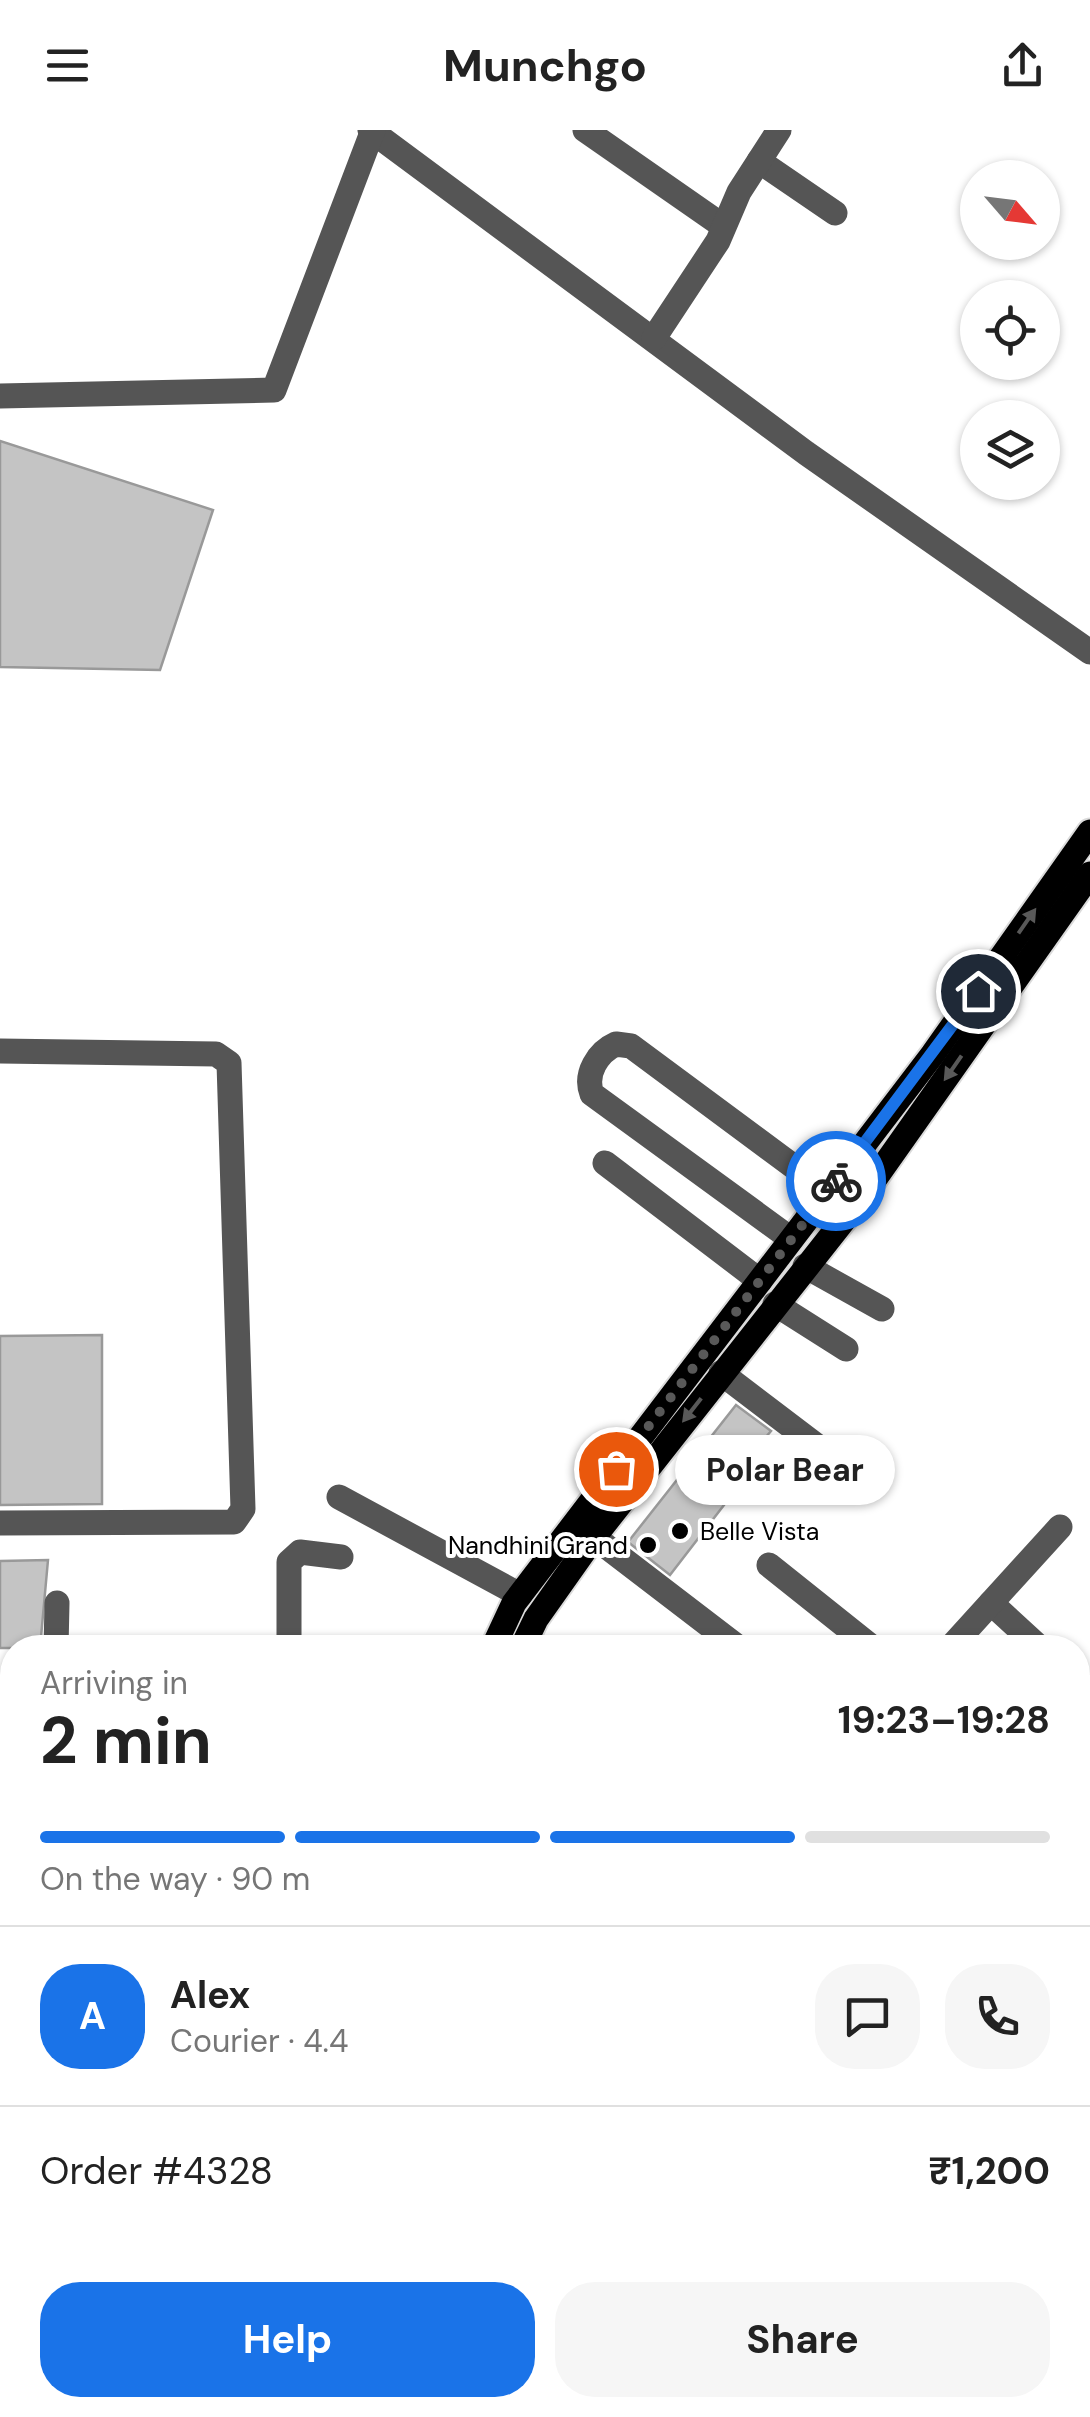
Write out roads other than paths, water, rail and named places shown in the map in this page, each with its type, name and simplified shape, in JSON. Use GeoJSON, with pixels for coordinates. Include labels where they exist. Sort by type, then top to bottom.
{"type":"FeatureCollection","features":[{"type":"Feature","properties":{"kind":"main road"},"geometry":{"type":"LineString","coordinates":[[500,1635],[520,1595],[933,1054],[1090,832]]}},
{"type":"Feature","properties":{"kind":"main road"},"geometry":{"type":"LineString","coordinates":[[528,1635],[594,1537],[862,1197],[1090,874]]}},
{"type":"Feature","properties":{"kind":"street"},"geometry":{"type":"LineString","coordinates":[[0,396],[274,390],[372,130],[822,464],[1090,652]]}},
{"type":"Feature","properties":{"kind":"street"},"geometry":{"type":"LineString","coordinates":[[585,130],[724,226]]}},
{"type":"Feature","properties":{"kind":"street"},"geometry":{"type":"LineString","coordinates":[[654,338],[779,130]]}},
{"type":"Feature","properties":{"kind":"street"},"geometry":{"type":"LineString","coordinates":[[758,161],[835,213]]}},
{"type":"Feature","properties":{"kind":"street"},"geometry":{"type":"LineString","coordinates":[[792,1239],[592,1094],[589,1080],[603,1053],[616,1044],[631,1046],[828,1192]]}},
{"type":"Feature","properties":{"kind":"street"},"geometry":{"type":"LineString","coordinates":[[0,1050],[216,1054],[230,1062],[243,1509],[234,1522],[0,1523]]}},
{"type":"Feature","properties":{"kind":"street"},"geometry":{"type":"LineString","coordinates":[[605,1163],[760,1281]]}},
{"type":"Feature","properties":{"kind":"street"},"geometry":{"type":"LineString","coordinates":[[805,1266],[882,1309]]}},
{"type":"Feature","properties":{"kind":"street"},"geometry":{"type":"LineString","coordinates":[[775,1304],[846,1348]]}},
{"type":"Feature","properties":{"kind":"street"},"geometry":{"type":"LineString","coordinates":[[721,1373],[817,1446]]}},
{"type":"Feature","properties":{"kind":"street"},"geometry":{"type":"LineString","coordinates":[[339,1497],[520,1595]]}},
{"type":"Feature","properties":{"kind":"street"},"geometry":{"type":"LineString","coordinates":[[962,1635],[1060,1528]]}},
{"type":"Feature","properties":{"kind":"street"},"geometry":{"type":"LineString","coordinates":[[594,1537],[722,1635]]}},
{"type":"Feature","properties":{"kind":"street"},"geometry":{"type":"LineString","coordinates":[[290,1635],[289,1562],[300,1552],[341,1557]]}},
{"type":"Feature","properties":{"kind":"street"},"geometry":{"type":"LineString","coordinates":[[770,1564],[857,1635]]}},
{"type":"Feature","properties":{"kind":"street"},"geometry":{"type":"LineString","coordinates":[[56,1635],[57,1603]]}},
{"type":"Feature","properties":{"kind":"street"},"geometry":{"type":"LineString","coordinates":[[991,1603],[1026,1635]]}},
{"type":"Feature","properties":{"kind":"place","name":"Polar Bear"},"geometry":{"type":"Point","coordinates":[616,1469]}},
{"type":"Feature","properties":{"kind":"place","name":"Belle Vista"},"geometry":{"type":"Point","coordinates":[680,1531]}},
{"type":"Feature","properties":{"kind":"place","name":"Nandhini Grand"},"geometry":{"type":"Point","coordinates":[648,1545]}}]}
